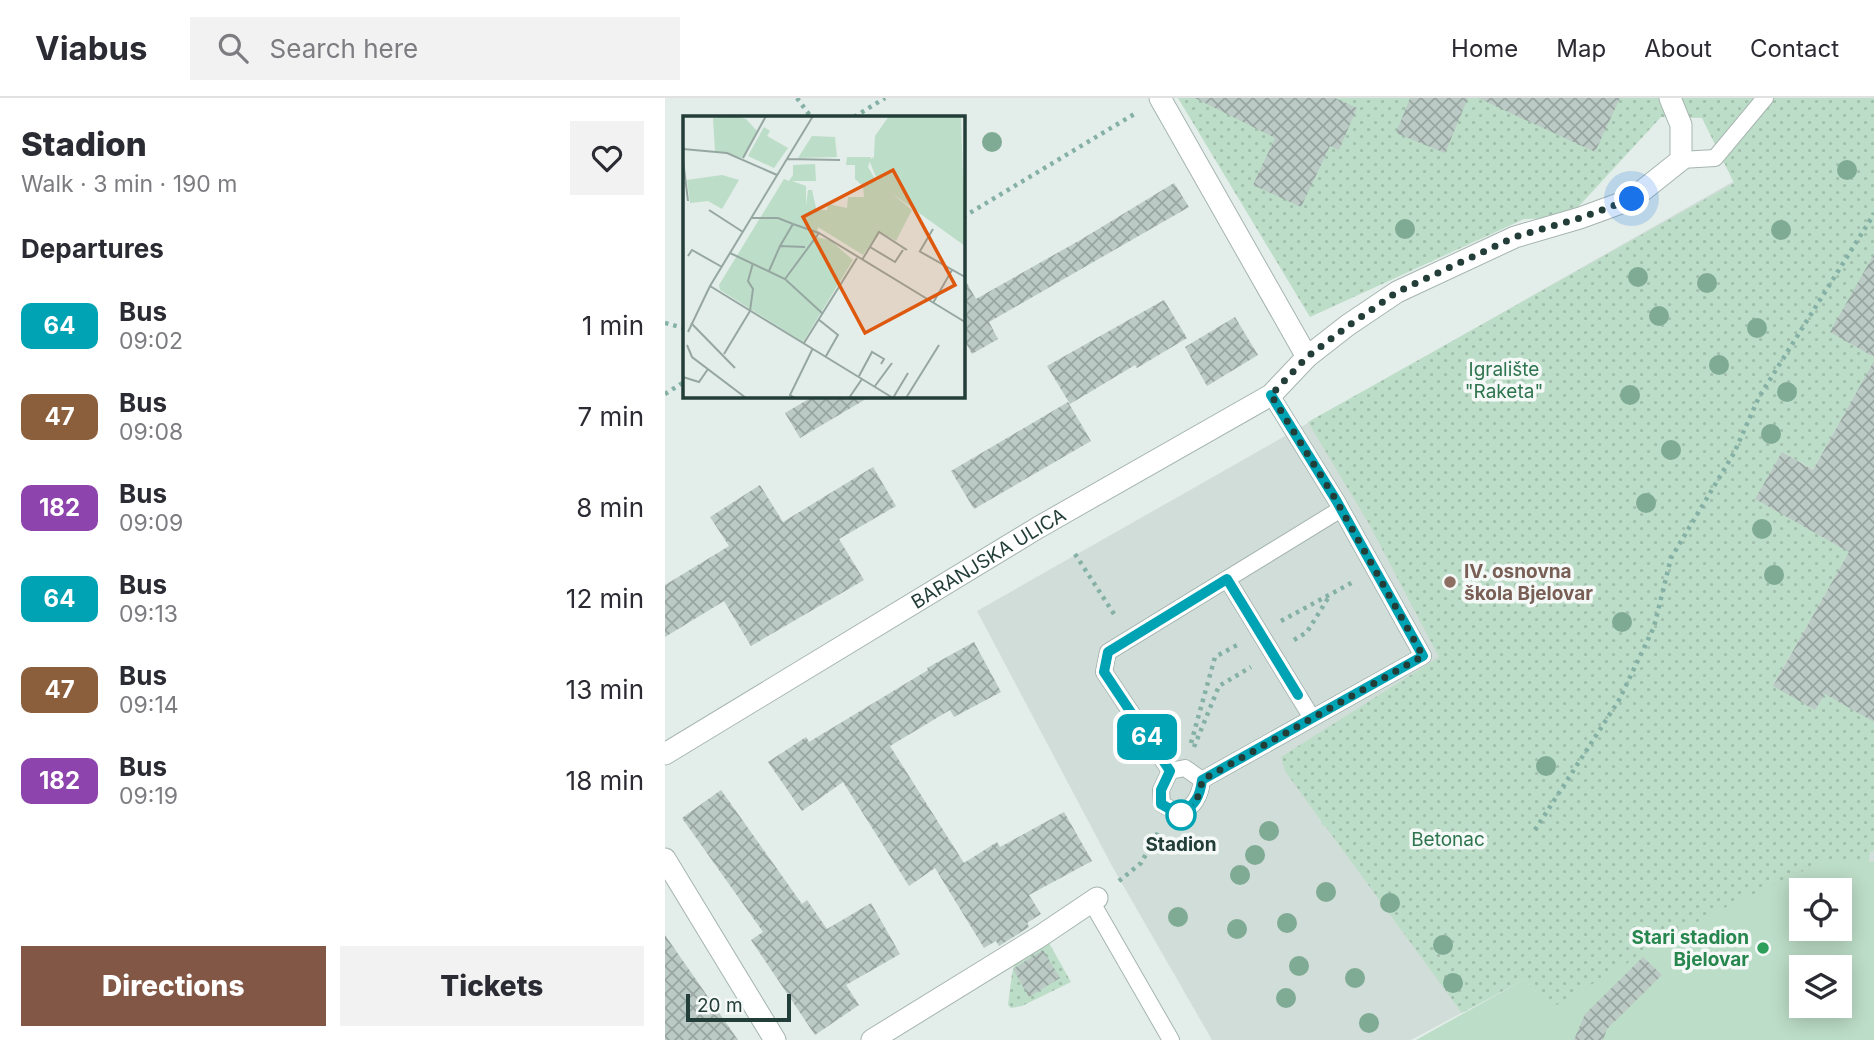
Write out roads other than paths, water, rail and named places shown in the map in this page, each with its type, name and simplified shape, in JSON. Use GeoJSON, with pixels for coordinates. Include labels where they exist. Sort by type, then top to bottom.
{"type":"FeatureCollection","features":[{"type":"Feature","properties":{"kind":"street"},"geometry":{"type":"LineString","coordinates":[[1160,98],[1307,357]]}},
{"type":"Feature","properties":{"kind":"street"},"geometry":{"type":"LineString","coordinates":[[1671,98],[1681,125],[1681,160]]}},
{"type":"Feature","properties":{"kind":"street","name":"BARANJSKA ULICA"},"geometry":{"type":"LineString","coordinates":[[665,754],[1039,527],[1271,395],[1307,357],[1397,292],[1515,237],[1632,199],[1681,160]]}},
{"type":"Feature","properties":{"kind":"street"},"geometry":{"type":"LineString","coordinates":[[665,859],[775,1040]]}},
{"type":"Feature","properties":{"kind":"street"},"geometry":{"type":"LineString","coordinates":[[872,1040],[1094,900]]}},
{"type":"Feature","properties":{"kind":"lane"},"geometry":{"type":"LineString","coordinates":[[1681,160],[1715,158],[1765,98]]}},
{"type":"Feature","properties":{"kind":"lane"},"geometry":{"type":"LineString","coordinates":[[1202,780],[1423,656],[1341,509],[1271,395]]}},
{"type":"Feature","properties":{"kind":"lane"},"geometry":{"type":"LineString","coordinates":[[1170,771],[1104,672],[1108,652],[1341,509]]}},
{"type":"Feature","properties":{"kind":"lane"},"geometry":{"type":"LineString","coordinates":[[1227,579],[1312,718]]}},
{"type":"Feature","properties":{"kind":"lane"},"geometry":{"type":"LineString","coordinates":[[1170,771],[1185,768],[1202,780]]}},
{"type":"Feature","properties":{"kind":"lane"},"geometry":{"type":"LineString","coordinates":[[1170,771],[1161,790],[1161,804],[1181,815],[1194,805],[1201,795],[1202,780]]}},
{"type":"Feature","properties":{"kind":"lane"},"geometry":{"type":"LineString","coordinates":[[1094,900],[1171,1040]]}},
{"type":"Feature","properties":{"kind":"place","name":"IV. osnovna škola Bjelovar"},"geometry":{"type":"Point","coordinates":[1450,582]}},
{"type":"Feature","properties":{"kind":"place","name":"Stadion"},"geometry":{"type":"Point","coordinates":[1181,815]}},
{"type":"Feature","properties":{"kind":"place","name":"Stari stadion Bjelovar"},"geometry":{"type":"Point","coordinates":[1763,948]}},
{"type":"Feature","properties":{"kind":"park label","name":"Igralište \"Raketa\""},"geometry":{"type":"Point","coordinates":[1504,380]}},
{"type":"Feature","properties":{"kind":"park label","name":"Betonac"},"geometry":{"type":"Point","coordinates":[1448,839]}}]}
